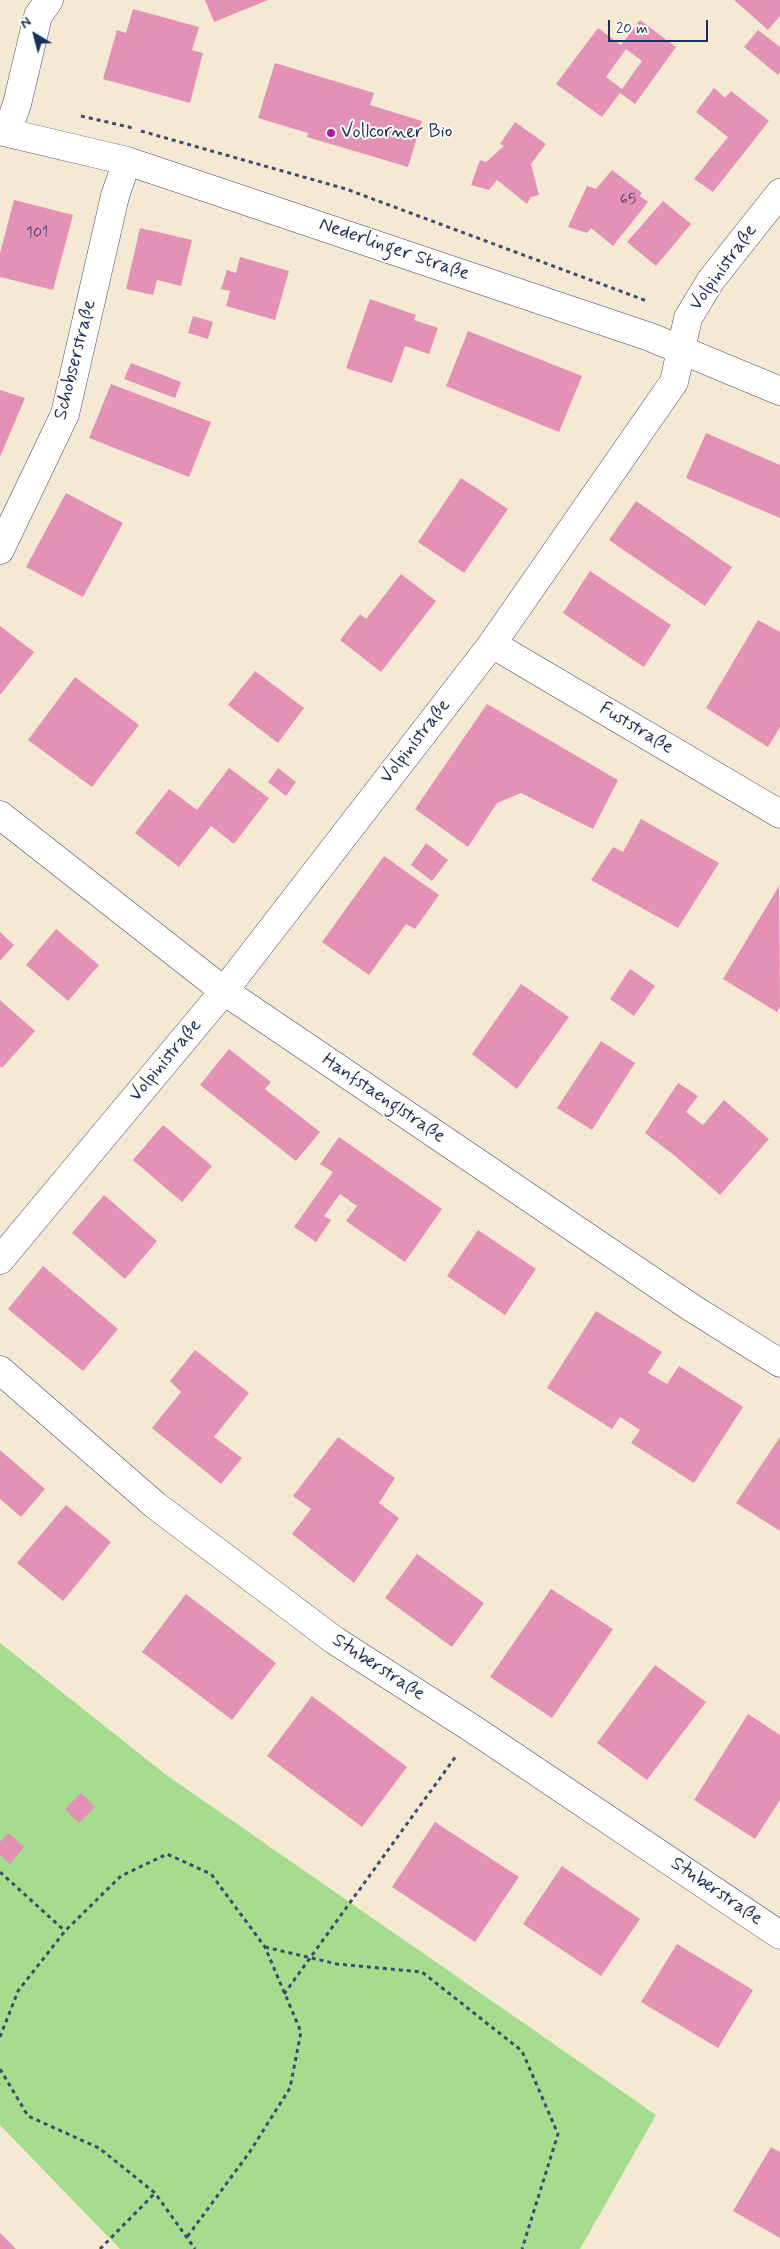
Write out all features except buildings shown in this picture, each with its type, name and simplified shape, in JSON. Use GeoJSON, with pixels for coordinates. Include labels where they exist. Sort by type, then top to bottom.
{"type":"FeatureCollection","features":[{"type":"Feature","properties":{"kind":"street"},"geometry":{"type":"LineString","coordinates":[[4,132],[17,104],[38,16],[49,0]]}},
{"type":"Feature","properties":{"kind":"street","name":"Nederlinger Straße"},"geometry":{"type":"LineString","coordinates":[[4,132],[127,161],[682,348],[780,391]]}},
{"type":"Feature","properties":{"kind":"street","name":"Schobserstraße"},"geometry":{"type":"LineString","coordinates":[[0,550],[65,414],[115,196],[127,161]]}},
{"type":"Feature","properties":{"kind":"street","name":"Volpinistraße"},"geometry":{"type":"LineString","coordinates":[[0,1260],[224,991],[492,644],[674,382],[688,318],[712,280],[780,193]]}},
{"type":"Feature","properties":{"kind":"street","name":"Fuststraße"},"geometry":{"type":"LineString","coordinates":[[492,644],[780,814]]}},
{"type":"Feature","properties":{"kind":"street","name":"Hanfstaenglstraße"},"geometry":{"type":"LineString","coordinates":[[0,815],[224,991],[692,1308],[780,1363]]}},
{"type":"Feature","properties":{"kind":"street","name":"Stuberstraße"},"geometry":{"type":"LineString","coordinates":[[0,1370],[155,1505],[334,1640],[473,1729],[780,1934]]}},
{"type":"Feature","properties":{"kind":"path"},"geometry":{"type":"LineString","coordinates":[[75,114],[111,122],[346,189],[640,297],[652,305]]}},
{"type":"Feature","properties":{"kind":"path"},"geometry":{"type":"LineString","coordinates":[[284,1994],[473,1729]]}},
{"type":"Feature","properties":{"kind":"path"},"geometry":{"type":"LineString","coordinates":[[0,2038],[18,1991],[64,1931],[121,1876],[167,1854],[211,1874],[265,1947],[301,2032],[290,2088],[250,2153],[187,2237]]}},
{"type":"Feature","properties":{"kind":"path"},"geometry":{"type":"LineString","coordinates":[[0,1872],[64,1931]]}},
{"type":"Feature","properties":{"kind":"path"},"geometry":{"type":"LineString","coordinates":[[265,1947],[337,1964],[422,1972],[522,2051],[558,2134],[522,2249]]}},
{"type":"Feature","properties":{"kind":"path"},"geometry":{"type":"LineString","coordinates":[[0,2070],[28,2116],[99,2148],[155,2193],[195,2249]]}},
{"type":"Feature","properties":{"kind":"path"},"geometry":{"type":"LineString","coordinates":[[100,2249],[155,2193]]}},
{"type":"Feature","properties":{"kind":"green space"},"geometry":{"type":"Polygon","coordinates":[[[0,1643],[165,1774],[656,2115],[580,2249],[120,2249],[0,2125],[0,1643]]]}},
{"type":"Feature","properties":{"kind":"place","name":"Vollcorner Bio"},"geometry":{"type":"Point","coordinates":[331,133]}}]}
